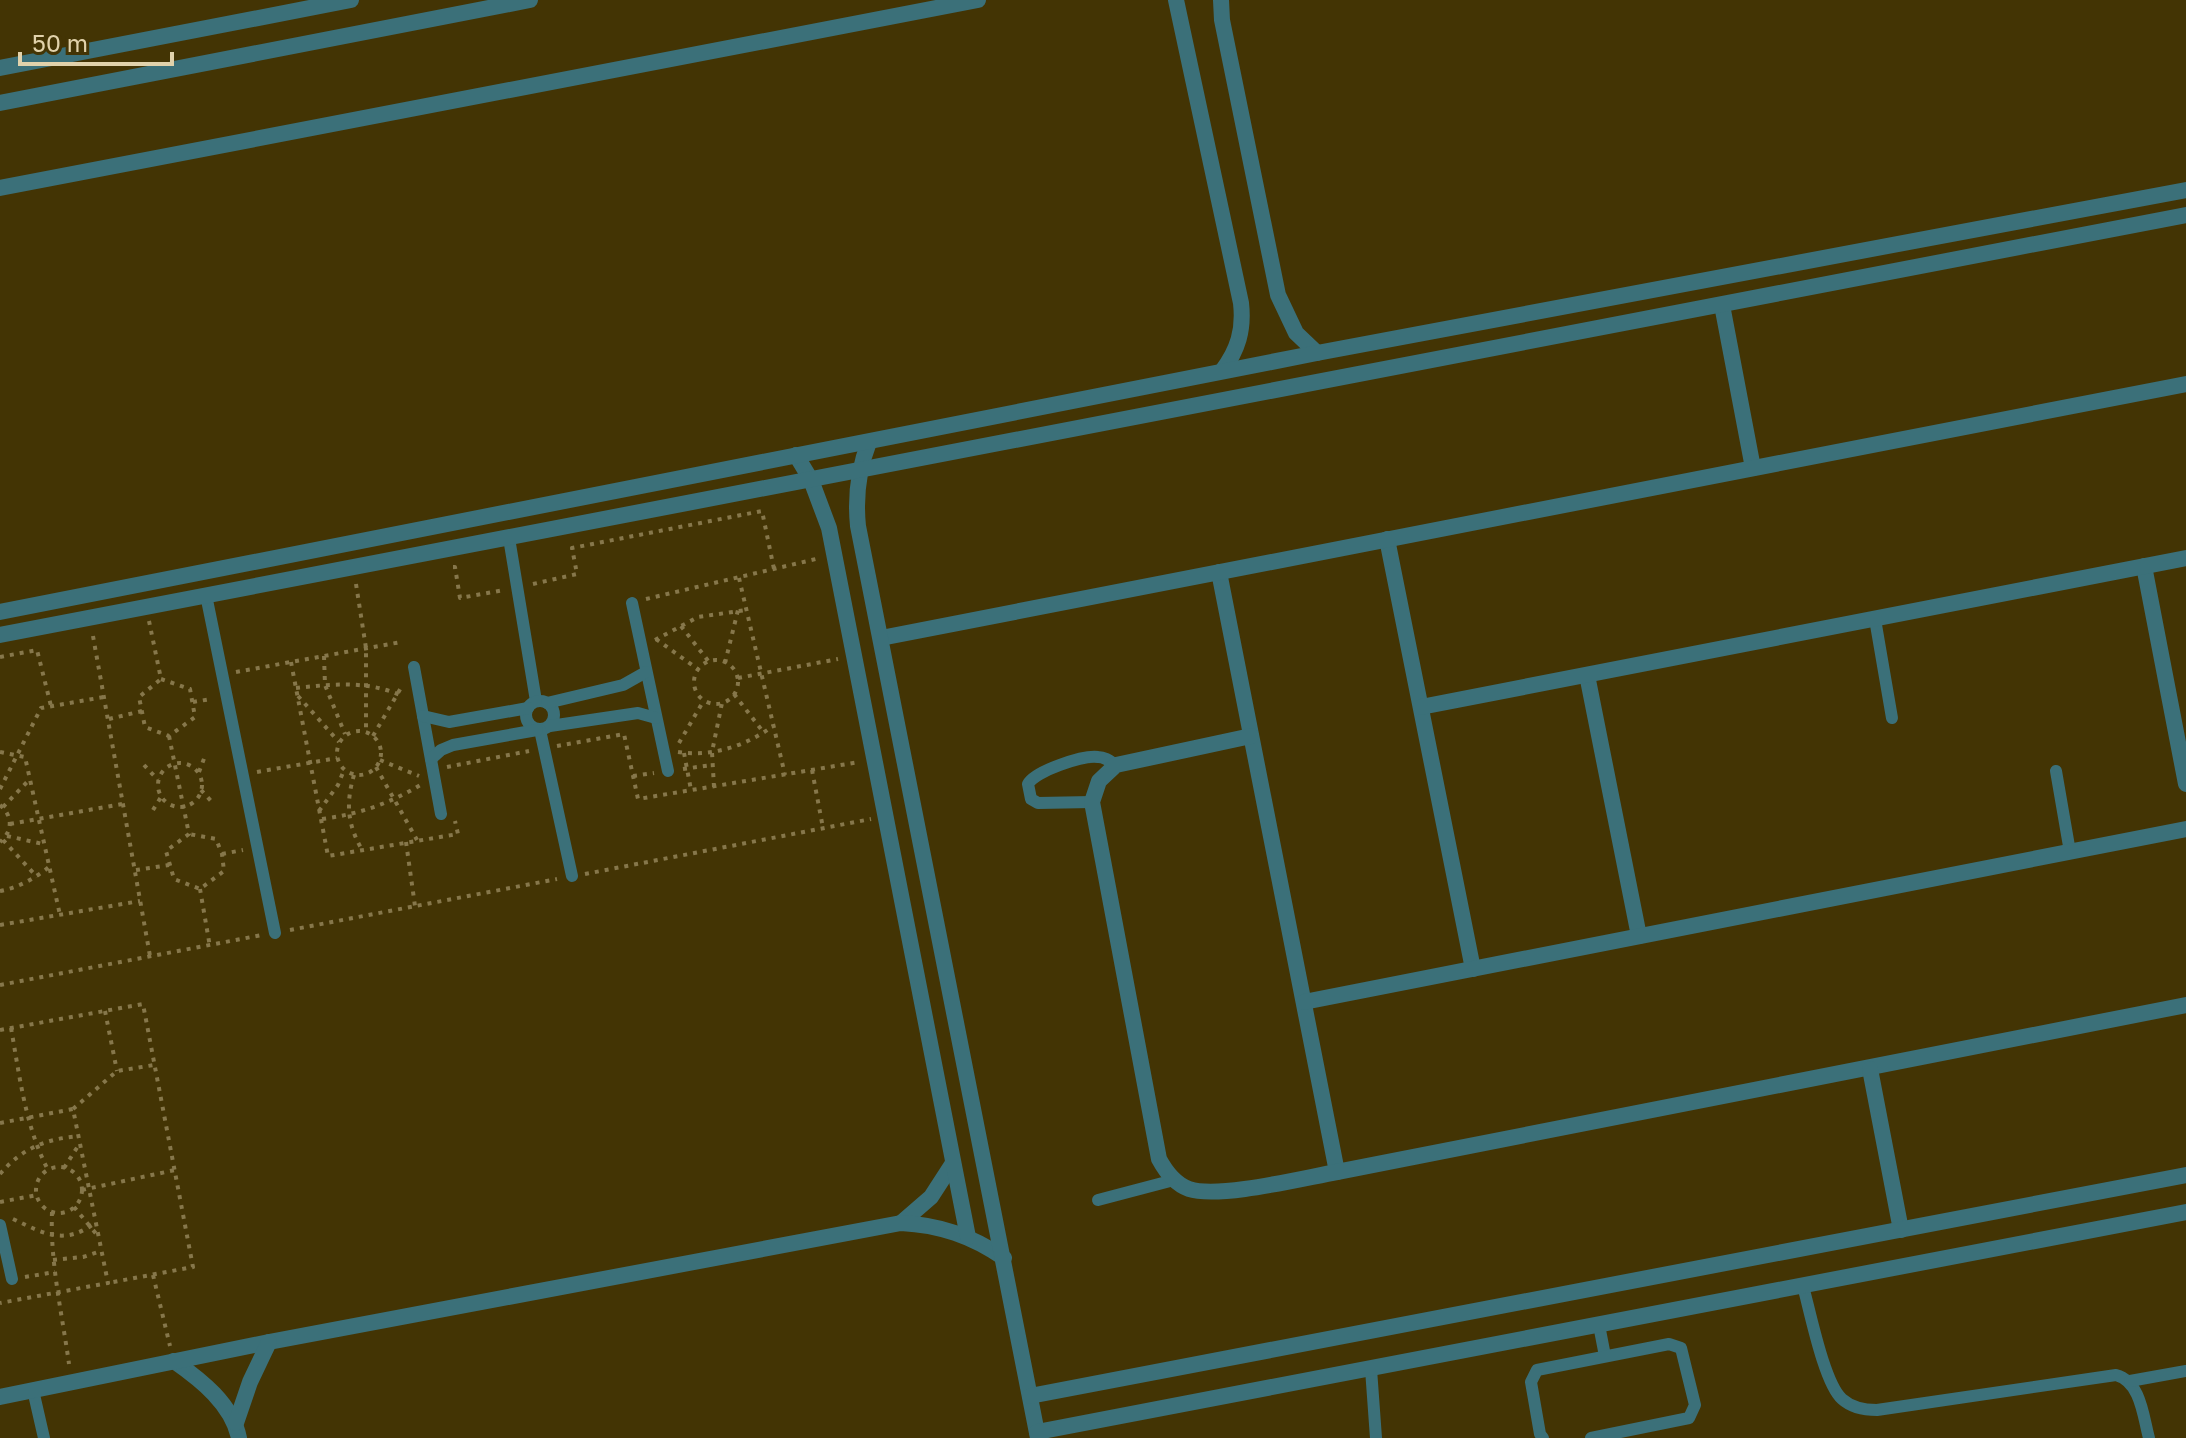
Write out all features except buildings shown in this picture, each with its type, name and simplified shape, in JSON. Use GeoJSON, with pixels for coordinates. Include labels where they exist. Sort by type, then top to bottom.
{"type":"FeatureCollection","features":[{"type":"Feature","properties":{"kind":"street"},"geometry":{"type":"LineString","coordinates":[[0,68],[351,0]]}},
{"type":"Feature","properties":{"kind":"street"},"geometry":{"type":"LineString","coordinates":[[0,103],[530,0]]}},
{"type":"Feature","properties":{"kind":"street"},"geometry":{"type":"LineString","coordinates":[[0,188],[978,0]]}},
{"type":"Feature","properties":{"kind":"street"},"geometry":{"type":"LineString","coordinates":[[1176,0],[1241,303],[1242,331],[1238,346],[1222,371]]}},
{"type":"Feature","properties":{"kind":"street"},"geometry":{"type":"LineString","coordinates":[[1221,0],[1222,20],[1278,295],[1296,333],[1317,353]]}},
{"type":"Feature","properties":{"kind":"street"},"geometry":{"type":"LineString","coordinates":[[0,612],[1222,371],[2186,190]]}},
{"type":"Feature","properties":{"kind":"street"},"geometry":{"type":"LineString","coordinates":[[0,635],[2186,215]]}},
{"type":"Feature","properties":{"kind":"street"},"geometry":{"type":"LineString","coordinates":[[1722,305],[1753,468]]}},
{"type":"Feature","properties":{"kind":"street"},"geometry":{"type":"LineString","coordinates":[[881,638],[2186,384]]}},
{"type":"Feature","properties":{"kind":"street"},"geometry":{"type":"LineString","coordinates":[[869,442],[859,470],[856,499],[858,526],[1038,1435],[2186,1212]]}},
{"type":"Feature","properties":{"kind":"street"},"geometry":{"type":"LineString","coordinates":[[796,455],[825,512],[968,1237]]}},
{"type":"Feature","properties":{"kind":"street"},"geometry":{"type":"LineString","coordinates":[[1387,539],[1473,969]]}},
{"type":"Feature","properties":{"kind":"street"},"geometry":{"type":"LineString","coordinates":[[1421,707],[2186,558]]}},
{"type":"Feature","properties":{"kind":"street"},"geometry":{"type":"LineString","coordinates":[[2144,566],[2186,784]]}},
{"type":"Feature","properties":{"kind":"street"},"geometry":{"type":"LineString","coordinates":[[1219,572],[1337,1172]]}},
{"type":"Feature","properties":{"kind":"street"},"geometry":{"type":"LineString","coordinates":[[1587,675],[1639,936]]}},
{"type":"Feature","properties":{"kind":"street"},"geometry":{"type":"LineString","coordinates":[[1251,736],[1116,765],[1099,781],[1092,802],[1156,1146],[1165,1170],[1188,1188],[1218,1192],[1337,1172],[2186,1005]]}},
{"type":"Feature","properties":{"kind":"street"},"geometry":{"type":"LineString","coordinates":[[1304,1002],[2186,829]]}},
{"type":"Feature","properties":{"kind":"street"},"geometry":{"type":"LineString","coordinates":[[1870,1069],[1901,1230]]}},
{"type":"Feature","properties":{"kind":"street"},"geometry":{"type":"LineString","coordinates":[[901,1223],[931,1197],[953,1163]]}},
{"type":"Feature","properties":{"kind":"street"},"geometry":{"type":"LineString","coordinates":[[1030,1396],[2186,1175]]}},
{"type":"Feature","properties":{"kind":"street"},"geometry":{"type":"LineString","coordinates":[[0,1397],[269,1342],[901,1223],[935,1226],[968,1237],[1004,1258]]}},
{"type":"Feature","properties":{"kind":"street"},"geometry":{"type":"LineString","coordinates":[[238,1431],[250,1382],[269,1342]]}},
{"type":"Feature","properties":{"kind":"street"},"geometry":{"type":"LineString","coordinates":[[174,1361],[209,1389],[238,1431]]}},
{"type":"Feature","properties":{"kind":"lane"},"geometry":{"type":"LineString","coordinates":[[509,538],[537,704],[527,721],[542,729]]}},
{"type":"Feature","properties":{"kind":"lane"},"geometry":{"type":"LineString","coordinates":[[206,595],[275,933]]}},
{"type":"Feature","properties":{"kind":"lane"},"geometry":{"type":"LineString","coordinates":[[632,603],[668,771]]}},
{"type":"Feature","properties":{"kind":"lane"},"geometry":{"type":"LineString","coordinates":[[1875,619],[1892,718]]}},
{"type":"Feature","properties":{"kind":"lane"},"geometry":{"type":"LineString","coordinates":[[414,667],[434,777],[448,814]]}},
{"type":"Feature","properties":{"kind":"lane"},"geometry":{"type":"LineString","coordinates":[[422,710],[449,722],[623,685],[646,672]]}},
{"type":"Feature","properties":{"kind":"lane"},"geometry":{"type":"LineString","coordinates":[[537,704],[551,706],[554,717],[542,729]]}},
{"type":"Feature","properties":{"kind":"lane"},"geometry":{"type":"LineString","coordinates":[[431,759],[453,745],[638,713],[656,718]]}},
{"type":"Feature","properties":{"kind":"lane"},"geometry":{"type":"LineString","coordinates":[[542,729],[572,876]]}},
{"type":"Feature","properties":{"kind":"lane"},"geometry":{"type":"LineString","coordinates":[[1092,802],[1038,803],[1031,799],[1028,784],[1038,773],[1090,757],[1099,757],[1116,765]]}},
{"type":"Feature","properties":{"kind":"lane"},"geometry":{"type":"LineString","coordinates":[[2056,771],[2070,852]]}},
{"type":"Feature","properties":{"kind":"lane"},"geometry":{"type":"LineString","coordinates":[[1098,1200],[1174,1180]]}},
{"type":"Feature","properties":{"kind":"lane"},"geometry":{"type":"LineString","coordinates":[[3,1227],[12,1279]]}},
{"type":"Feature","properties":{"kind":"lane"},"geometry":{"type":"LineString","coordinates":[[1803,1286],[1834,1389],[1842,1399],[1864,1410],[2116,1375],[2130,1381],[2186,1371]]}},
{"type":"Feature","properties":{"kind":"lane"},"geometry":{"type":"LineString","coordinates":[[1599,1325],[1605,1356]]}},
{"type":"Feature","properties":{"kind":"lane"},"geometry":{"type":"LineString","coordinates":[[1543,1438],[1532,1375],[1544,1367],[1676,1344],[1685,1353],[1695,1405],[1689,1418],[1591,1438]]}},
{"type":"Feature","properties":{"kind":"lane"},"geometry":{"type":"LineString","coordinates":[[1371,1369],[1376,1438]]}},
{"type":"Feature","properties":{"kind":"lane"},"geometry":{"type":"LineString","coordinates":[[2130,1381],[2136,1391],[2149,1438]]}},
{"type":"Feature","properties":{"kind":"lane"},"geometry":{"type":"LineString","coordinates":[[33,1390],[44,1438]]}},
{"type":"Feature","properties":{"kind":"path"},"geometry":{"type":"LineString","coordinates":[[632,603],[834,554]]}},
{"type":"Feature","properties":{"kind":"path"},"geometry":{"type":"LineString","coordinates":[[739,577],[785,775]]}},
{"type":"Feature","properties":{"kind":"path"},"geometry":{"type":"LineString","coordinates":[[356,584],[366,648],[366,731]]}},
{"type":"Feature","properties":{"kind":"path"},"geometry":{"type":"LineString","coordinates":[[147,607],[161,679]]}},
{"type":"Feature","properties":{"kind":"path"},"geometry":{"type":"LineString","coordinates":[[725,663],[738,610]]}},
{"type":"Feature","properties":{"kind":"path"},"geometry":{"type":"LineString","coordinates":[[642,651],[656,639],[698,617],[746,610]]}},
{"type":"Feature","properties":{"kind":"path"},"geometry":{"type":"LineString","coordinates":[[90,617],[150,956]]}},
{"type":"Feature","properties":{"kind":"path"},"geometry":{"type":"LineString","coordinates":[[680,625],[709,662]]}},
{"type":"Feature","properties":{"kind":"path"},"geometry":{"type":"LineString","coordinates":[[656,639],[699,670]]}},
{"type":"Feature","properties":{"kind":"path"},"geometry":{"type":"LineString","coordinates":[[222,675],[401,642]]}},
{"type":"Feature","properties":{"kind":"path"},"geometry":{"type":"LineString","coordinates":[[0,657],[37,650],[51,706]]}},
{"type":"Feature","properties":{"kind":"path"},"geometry":{"type":"LineString","coordinates":[[324,656],[325,685],[346,735]]}},
{"type":"Feature","properties":{"kind":"path"},"geometry":{"type":"LineString","coordinates":[[738,678],[852,657]]}},
{"type":"Feature","properties":{"kind":"path"},"geometry":{"type":"LineString","coordinates":[[291,662],[328,856],[458,834],[448,814]]}},
{"type":"Feature","properties":{"kind":"path"},"geometry":{"type":"LineString","coordinates":[[714,787],[712,752],[722,703],[734,694],[738,678],[731,666],[709,662],[695,676],[696,689],[704,700],[722,703]]}},
{"type":"Feature","properties":{"kind":"path"},"geometry":{"type":"LineString","coordinates":[[373,736],[414,667]]}},
{"type":"Feature","properties":{"kind":"path"},"geometry":{"type":"LineString","coordinates":[[161,679],[139,697],[145,727],[169,736]]}},
{"type":"Feature","properties":{"kind":"path"},"geometry":{"type":"LineString","coordinates":[[161,679],[190,689],[193,702],[195,717],[169,736]]}},
{"type":"Feature","properties":{"kind":"path"},"geometry":{"type":"LineString","coordinates":[[296,688],[366,685],[398,694],[422,710]]}},
{"type":"Feature","properties":{"kind":"path"},"geometry":{"type":"LineString","coordinates":[[734,694],[764,733]]}},
{"type":"Feature","properties":{"kind":"path"},"geometry":{"type":"LineString","coordinates":[[298,696],[339,742]]}},
{"type":"Feature","properties":{"kind":"path"},"geometry":{"type":"LineString","coordinates":[[0,789],[15,754],[41,708],[104,697]]}},
{"type":"Feature","properties":{"kind":"path"},"geometry":{"type":"LineString","coordinates":[[704,700],[674,751],[712,752],[748,742],[773,726]]}},
{"type":"Feature","properties":{"kind":"path"},"geometry":{"type":"LineString","coordinates":[[108,719],[142,711]]}},
{"type":"Feature","properties":{"kind":"path"},"geometry":{"type":"LineString","coordinates":[[366,731],[373,736],[381,751],[376,767],[362,775],[354,775],[344,770],[337,758],[339,742],[346,735],[366,731]]}},
{"type":"Feature","properties":{"kind":"path"},"geometry":{"type":"LineString","coordinates":[[169,736],[189,834]]}},
{"type":"Feature","properties":{"kind":"path"},"geometry":{"type":"LineString","coordinates":[[0,752],[25,757],[60,915]]}},
{"type":"Feature","properties":{"kind":"path"},"geometry":{"type":"LineString","coordinates":[[684,753],[691,791]]}},
{"type":"Feature","properties":{"kind":"path"},"geometry":{"type":"LineString","coordinates":[[205,756],[198,774],[201,790],[212,802]]}},
{"type":"Feature","properties":{"kind":"path"},"geometry":{"type":"LineString","coordinates":[[243,774],[337,758]]}},
{"type":"Feature","properties":{"kind":"path"},"geometry":{"type":"LineString","coordinates":[[158,780],[168,767],[176,764],[185,764],[198,774]]}},
{"type":"Feature","properties":{"kind":"path"},"geometry":{"type":"LineString","coordinates":[[144,765],[158,780],[161,797],[167,803],[183,807],[191,804],[201,790]]}},
{"type":"Feature","properties":{"kind":"path"},"geometry":{"type":"LineString","coordinates":[[376,767],[417,840]]}},
{"type":"Feature","properties":{"kind":"path"},"geometry":{"type":"LineString","coordinates":[[319,811],[334,792],[344,770]]}},
{"type":"Feature","properties":{"kind":"path"},"geometry":{"type":"LineString","coordinates":[[812,770],[823,828]]}},
{"type":"Feature","properties":{"kind":"path"},"geometry":{"type":"LineString","coordinates":[[354,775],[348,795],[348,815],[362,849]]}},
{"type":"Feature","properties":{"kind":"path"},"geometry":{"type":"LineString","coordinates":[[321,819],[348,815],[396,800],[434,777]]}},
{"type":"Feature","properties":{"kind":"path"},"geometry":{"type":"LineString","coordinates":[[3,839],[10,824],[2,806],[30,779]]}},
{"type":"Feature","properties":{"kind":"path"},"geometry":{"type":"LineString","coordinates":[[153,810],[161,797]]}},
{"type":"Feature","properties":{"kind":"path"},"geometry":{"type":"LineString","coordinates":[[10,824],[123,804]]}},
{"type":"Feature","properties":{"kind":"path"},"geometry":{"type":"LineString","coordinates":[[0,985],[885,817]]}},
{"type":"Feature","properties":{"kind":"path"},"geometry":{"type":"LineString","coordinates":[[189,834],[216,839],[222,854],[224,871],[200,889],[174,879],[166,851],[189,834]]}},
{"type":"Feature","properties":{"kind":"path"},"geometry":{"type":"LineString","coordinates":[[3,839],[44,844]]}},
{"type":"Feature","properties":{"kind":"path"},"geometry":{"type":"LineString","coordinates":[[3,839],[37,877]]}},
{"type":"Feature","properties":{"kind":"path"},"geometry":{"type":"LineString","coordinates":[[406,842],[415,906]]}},
{"type":"Feature","properties":{"kind":"path"},"geometry":{"type":"LineString","coordinates":[[135,871],[169,865]]}},
{"type":"Feature","properties":{"kind":"path"},"geometry":{"type":"LineString","coordinates":[[0,891],[10,890],[37,877],[49,867]]}},
{"type":"Feature","properties":{"kind":"path"},"geometry":{"type":"LineString","coordinates":[[200,889],[210,947]]}},
{"type":"Feature","properties":{"kind":"path"},"geometry":{"type":"LineString","coordinates":[[0,925],[141,900]]}},
{"type":"Feature","properties":{"kind":"path"},"geometry":{"type":"LineString","coordinates":[[0,1030],[143,1004],[193,1267],[0,1303]]}},
{"type":"Feature","properties":{"kind":"path"},"geometry":{"type":"LineString","coordinates":[[105,1011],[117,1071]]}},
{"type":"Feature","properties":{"kind":"path"},"geometry":{"type":"LineString","coordinates":[[11,1028],[26,1118],[48,1170]]}},
{"type":"Feature","properties":{"kind":"path"},"geometry":{"type":"LineString","coordinates":[[0,1123],[73,1109],[117,1071],[154,1065]]}},
{"type":"Feature","properties":{"kind":"path"},"geometry":{"type":"LineString","coordinates":[[73,1109],[108,1283]]}},
{"type":"Feature","properties":{"kind":"path"},"geometry":{"type":"LineString","coordinates":[[0,1174],[35,1145],[55,1138],[79,1136]]}},
{"type":"Feature","properties":{"kind":"path"},"geometry":{"type":"LineString","coordinates":[[64,1168],[80,1143]]}},
{"type":"Feature","properties":{"kind":"path"},"geometry":{"type":"LineString","coordinates":[[64,1168],[76,1176],[82,1190],[81,1196],[68,1212],[52,1212],[39,1202],[38,1181],[48,1170],[64,1168]]}},
{"type":"Feature","properties":{"kind":"path"},"geometry":{"type":"LineString","coordinates":[[82,1190],[175,1170]]}},
{"type":"Feature","properties":{"kind":"path"},"geometry":{"type":"LineString","coordinates":[[0,1202],[37,1195]]}},
{"type":"Feature","properties":{"kind":"path"},"geometry":{"type":"LineString","coordinates":[[74,1207],[98,1236]]}},
{"type":"Feature","properties":{"kind":"path"},"geometry":{"type":"LineString","coordinates":[[52,1212],[53,1260],[71,1382]]}},
{"type":"Feature","properties":{"kind":"path"},"geometry":{"type":"LineString","coordinates":[[3,1227],[67,1237],[96,1222]]}},
{"type":"Feature","properties":{"kind":"path"},"geometry":{"type":"LineString","coordinates":[[53,1260],[83,1257],[101,1251]]}},
{"type":"Feature","properties":{"kind":"path"},"geometry":{"type":"LineString","coordinates":[[153,1275],[174,1361]]}}]}
